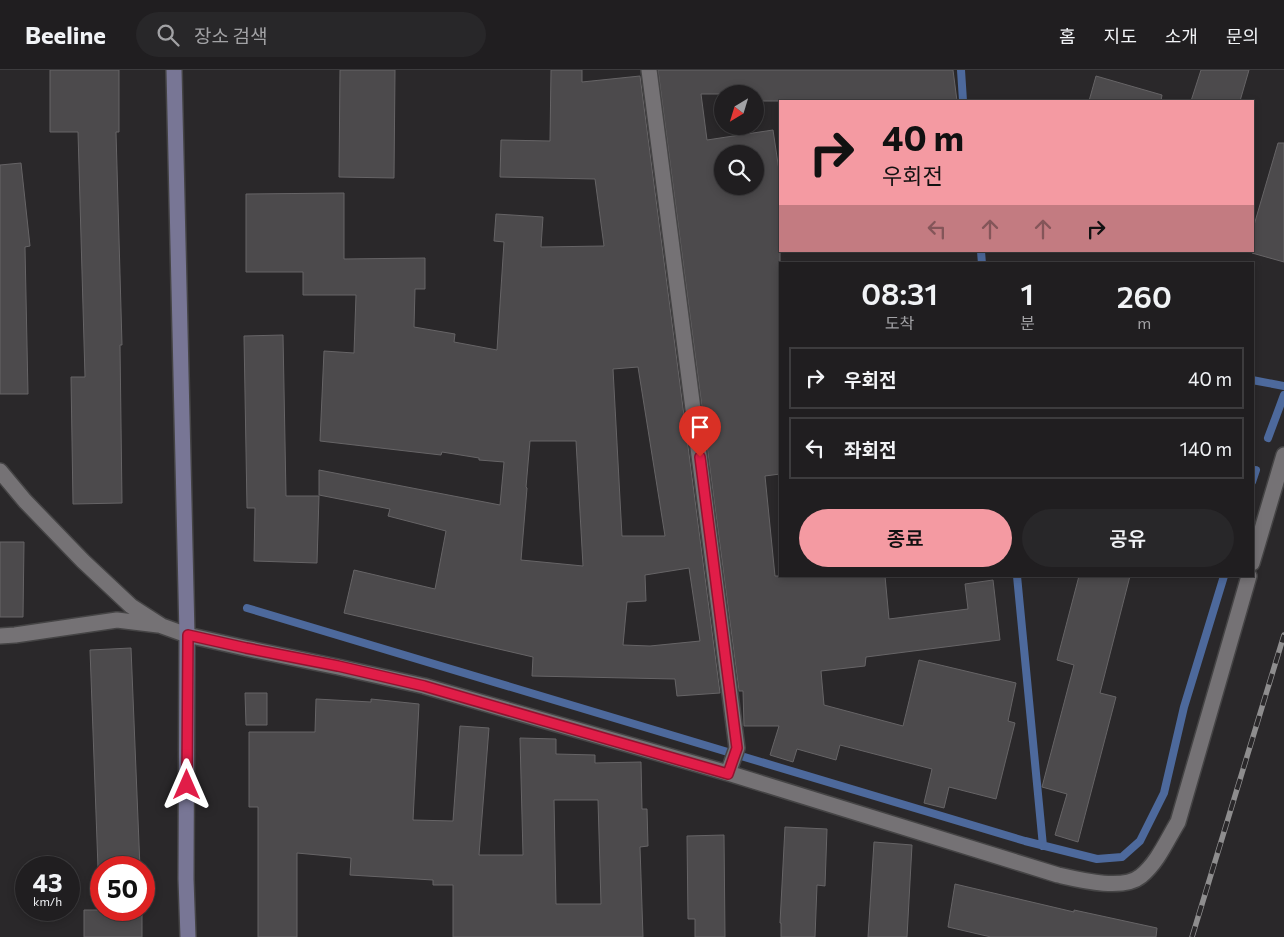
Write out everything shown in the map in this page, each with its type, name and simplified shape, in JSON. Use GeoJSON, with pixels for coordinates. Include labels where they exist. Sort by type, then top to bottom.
{"type":"FeatureCollection","features":[{"type":"Feature","properties":{"kind":"main road"},"geometry":{"type":"LineString","coordinates":[[174,70],[188,635],[186,880],[188,937]]}},
{"type":"Feature","properties":{"kind":"street"},"geometry":{"type":"LineString","coordinates":[[649,70],[737,748],[728,774]]}},
{"type":"Feature","properties":{"kind":"street"},"geometry":{"type":"LineString","coordinates":[[1254,556],[1284,454]]}},
{"type":"Feature","properties":{"kind":"street"},"geometry":{"type":"LineString","coordinates":[[0,471],[25,501],[83,561],[131,606],[162,626]]}},
{"type":"Feature","properties":{"kind":"street"},"geometry":{"type":"LineString","coordinates":[[0,636],[117,620],[162,626],[188,635],[424,686],[728,774],[1058,876],[1088,882],[1122,884],[1140,877],[1158,857],[1178,822],[1249,577]]}},
{"type":"Feature","properties":{"kind":"building"},"geometry":{"type":"Polygon","coordinates":[[[50,70],[119,70],[119,132],[116,132],[122,345],[120,345],[122,503],[73,504],[71,377],[85,377],[78,132],[50,132],[50,70]]]}},
{"type":"Feature","properties":{"kind":"building"},"geometry":{"type":"Polygon","coordinates":[[[340,70],[395,70],[394,178],[339,177],[340,70]]]}},
{"type":"Feature","properties":{"kind":"building"},"geometry":{"type":"Polygon","coordinates":[[[551,70],[582,70],[582,82],[640,76],[720,693],[677,696],[675,679],[532,676],[533,657],[344,613],[354,570],[435,589],[446,531],[388,516],[390,509],[319,495],[319,470],[500,505],[504,462],[479,460],[479,458],[442,452],[441,455],[320,441],[324,351],[354,353],[356,295],[303,295],[303,272],[246,272],[246,194],[344,193],[344,259],[425,258],[425,289],[415,289],[414,327],[455,334],[454,342],[497,350],[504,242],[494,241],[496,214],[543,217],[541,247],[604,246],[595,179],[500,177],[501,140],[550,141],[551,70]],[[638,367],[613,369],[622,536],[665,536],[638,367]],[[530,441],[521,560],[583,566],[576,441],[530,441]],[[689,568],[645,575],[646,601],[627,602],[623,645],[650,646],[700,641],[689,568]]]}},
{"type":"Feature","properties":{"kind":"building"},"geometry":{"type":"Polygon","coordinates":[[[658,70],[953,70],[957,100],[764,101],[764,85],[714,85],[714,94],[701,94],[707,140],[740,135],[764,135],[764,131],[773,130],[779,170],[779,474],[765,476],[775,576],[885,577],[889,619],[968,609],[965,584],[993,580],[1000,640],[866,657],[865,666],[821,671],[824,705],[903,726],[919,660],[1016,683],[1008,721],[1015,723],[996,799],[949,787],[944,808],[924,803],[932,769],[840,745],[836,760],[797,749],[793,762],[770,755],[779,726],[744,726],[743,691],[739,691],[658,70]]]}},
{"type":"Feature","properties":{"kind":"building"},"geometry":{"type":"Polygon","coordinates":[[[1201,70],[1249,70],[1240,100],[1191,100],[1201,70]]]}},
{"type":"Feature","properties":{"kind":"building"},"geometry":{"type":"Polygon","coordinates":[[[1096,76],[1162,95],[1161,100],[1089,100],[1096,76]]]}},
{"type":"Feature","properties":{"kind":"building"},"geometry":{"type":"Polygon","coordinates":[[[1278,143],[1284,143],[1284,262],[1252,253],[1254,252],[1254,225],[1278,143]]]}},
{"type":"Feature","properties":{"kind":"building"},"geometry":{"type":"Polygon","coordinates":[[[21,163],[30,246],[25,247],[28,394],[0,394],[0,165],[21,163]]]}},
{"type":"Feature","properties":{"kind":"building"},"geometry":{"type":"Polygon","coordinates":[[[283,335],[286,496],[319,496],[317,563],[254,561],[255,508],[247,508],[244,336],[283,335]]]}},
{"type":"Feature","properties":{"kind":"building"},"geometry":{"type":"Polygon","coordinates":[[[0,542],[24,542],[23,617],[0,617],[0,542]]]}},
{"type":"Feature","properties":{"kind":"building"},"geometry":{"type":"Polygon","coordinates":[[[1079,577],[1130,577],[1100,693],[1116,697],[1078,842],[1055,835],[1067,794],[1042,787],[1074,665],[1057,660],[1079,577]]]}},
{"type":"Feature","properties":{"kind":"building"},"geometry":{"type":"Polygon","coordinates":[[[131,648],[140,856],[98,856],[90,650],[131,648]]]}},
{"type":"Feature","properties":{"kind":"building"},"geometry":{"type":"Polygon","coordinates":[[[245,693],[267,693],[267,725],[246,725],[245,693]]]}},
{"type":"Feature","properties":{"kind":"building"},"geometry":{"type":"Polygon","coordinates":[[[316,699],[371,702],[371,699],[419,704],[413,820],[453,821],[460,726],[489,728],[479,855],[523,855],[520,738],[556,739],[556,754],[595,755],[595,763],[641,762],[642,809],[647,809],[648,846],[640,847],[643,937],[453,937],[453,885],[433,885],[433,880],[350,875],[351,858],[297,853],[297,937],[258,937],[258,807],[249,807],[249,732],[315,732],[316,699]],[[554,800],[556,904],[601,904],[598,800],[554,800]]]}},
{"type":"Feature","properties":{"kind":"building"},"geometry":{"type":"Polygon","coordinates":[[[785,827],[827,829],[825,886],[817,885],[815,937],[781,937],[780,923],[785,827]]]}},
{"type":"Feature","properties":{"kind":"building"},"geometry":{"type":"Polygon","coordinates":[[[724,835],[725,937],[695,937],[695,919],[688,919],[687,836],[724,835]]]}},
{"type":"Feature","properties":{"kind":"building"},"geometry":{"type":"Polygon","coordinates":[[[874,842],[912,845],[907,937],[868,937],[874,842]]]}},
{"type":"Feature","properties":{"kind":"building"},"geometry":{"type":"Polygon","coordinates":[[[955,884],[1074,912],[1074,910],[1157,928],[1156,937],[991,937],[948,927],[955,884]]]}},
{"type":"Feature","properties":{"kind":"building"},"geometry":{"type":"Polygon","coordinates":[[[84,910],[90,910],[90,921],[142,921],[142,937],[84,937],[84,910]]]}},
{"type":"Feature","properties":{"kind":"waterway"},"geometry":{"type":"LineString","coordinates":[[961,70],[963,100]]}},
{"type":"Feature","properties":{"kind":"waterway"},"geometry":{"type":"LineString","coordinates":[[981,252],[982,262]]}},
{"type":"Feature","properties":{"kind":"waterway"},"geometry":{"type":"LineString","coordinates":[[1254,380],[1284,386]]}},
{"type":"Feature","properties":{"kind":"waterway"},"geometry":{"type":"LineString","coordinates":[[1268,438],[1284,395]]}},
{"type":"Feature","properties":{"kind":"waterway"},"geometry":{"type":"LineString","coordinates":[[1254,476],[1256,470]]}},
{"type":"Feature","properties":{"kind":"waterway"},"geometry":{"type":"LineString","coordinates":[[1017,577],[1043,846]]}},
{"type":"Feature","properties":{"kind":"waterway"},"geometry":{"type":"LineString","coordinates":[[247,608],[1025,841],[1097,859],[1122,857],[1140,841],[1164,793],[1184,707],[1224,577]]}},
{"type":"Feature","properties":{"kind":"railway"},"geometry":{"type":"LineString","coordinates":[[1192,937],[1284,635]]}},
{"type":"Feature","properties":{"kind":"route"},"geometry":{"type":"LineString","coordinates":[[187,785],[188,635],[424,686],[728,774],[737,748],[700,457]]}}]}
